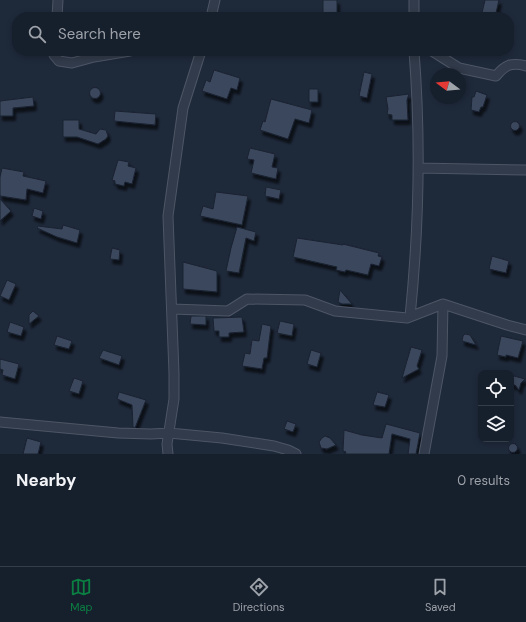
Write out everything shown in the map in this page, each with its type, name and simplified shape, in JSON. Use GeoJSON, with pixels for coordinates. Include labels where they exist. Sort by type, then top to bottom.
{"type":"FeatureCollection","features":[{"type":"Feature","properties":{"kind":"street"},"geometry":{"type":"LineString","coordinates":[[57,12],[58,0]]}},
{"type":"Feature","properties":{"kind":"street"},"geometry":{"type":"LineString","coordinates":[[212,12],[215,0]]}},
{"type":"Feature","properties":{"kind":"street"},"geometry":{"type":"LineString","coordinates":[[414,0],[414,12]]}},
{"type":"Feature","properties":{"kind":"street"},"geometry":{"type":"LineString","coordinates":[[55,56],[59,61],[72,63],[100,56]]}},
{"type":"Feature","properties":{"kind":"street"},"geometry":{"type":"LineString","coordinates":[[168,454],[169,433],[174,399],[174,346],[168,216],[183,108],[199,56]]}},
{"type":"Feature","properties":{"kind":"street"},"geometry":{"type":"LineString","coordinates":[[410,317],[417,235],[417,92],[414,56]]}},
{"type":"Feature","properties":{"kind":"street"},"geometry":{"type":"LineString","coordinates":[[440,56],[459,68],[496,76],[503,67],[517,64],[526,66]]}},
{"type":"Feature","properties":{"kind":"street"},"geometry":{"type":"LineString","coordinates":[[418,168],[526,170]]}},
{"type":"Feature","properties":{"kind":"street"},"geometry":{"type":"LineString","coordinates":[[172,309],[228,311],[247,299],[305,300],[335,311],[407,318],[443,304],[526,330]]}},
{"type":"Feature","properties":{"kind":"street"},"geometry":{"type":"LineString","coordinates":[[424,454],[442,356],[443,304]]}},
{"type":"Feature","properties":{"kind":"street"},"geometry":{"type":"LineString","coordinates":[[0,422],[118,433],[169,433],[222,438],[274,446],[296,454]]}},
{"type":"Feature","properties":{"kind":"building"},"geometry":{"type":"Polygon","coordinates":[[[323,0],[337,0],[337,12],[323,12],[323,0]]]}},
{"type":"Feature","properties":{"kind":"building"},"geometry":{"type":"Polygon","coordinates":[[[485,0],[499,0],[496,12],[482,12],[485,0]]]}},
{"type":"Feature","properties":{"kind":"building"},"geometry":{"type":"Polygon","coordinates":[[[214,70],[240,78],[237,90],[231,88],[227,99],[202,91],[206,80],[210,82],[214,70]]]}},
{"type":"Feature","properties":{"kind":"building"},"geometry":{"type":"Polygon","coordinates":[[[364,72],[372,74],[367,98],[359,96],[364,72]]]}},
{"type":"Feature","properties":{"kind":"building"},"geometry":{"type":"Polygon","coordinates":[[[95,87],[99,89],[101,93],[99,97],[95,99],[91,97],[89,93],[91,89],[95,87]]]}},
{"type":"Feature","properties":{"kind":"building"},"geometry":{"type":"Polygon","coordinates":[[[309,89],[318,89],[318,102],[309,102],[309,89]]]}},
{"type":"Feature","properties":{"kind":"building"},"geometry":{"type":"Polygon","coordinates":[[[476,91],[487,95],[483,107],[481,107],[479,112],[471,110],[472,97],[474,97],[476,91]]]}},
{"type":"Feature","properties":{"kind":"building"},"geometry":{"type":"Polygon","coordinates":[[[409,94],[407,100],[408,120],[392,120],[392,115],[387,114],[388,109],[386,97],[409,94]]]}},
{"type":"Feature","properties":{"kind":"building"},"geometry":{"type":"Polygon","coordinates":[[[33,97],[34,106],[13,108],[13,116],[0,116],[0,101],[33,97]]]}},
{"type":"Feature","properties":{"kind":"building"},"geometry":{"type":"Polygon","coordinates":[[[271,99],[312,110],[309,123],[295,119],[288,139],[260,130],[263,121],[265,122],[271,99]]]}},
{"type":"Feature","properties":{"kind":"building"},"geometry":{"type":"Polygon","coordinates":[[[115,111],[156,114],[155,125],[114,121],[115,111]]]}},
{"type":"Feature","properties":{"kind":"building"},"geometry":{"type":"Polygon","coordinates":[[[63,120],[79,120],[79,129],[96,134],[100,129],[106,130],[108,136],[98,144],[77,137],[63,137],[63,120]]]}},
{"type":"Feature","properties":{"kind":"building"},"geometry":{"type":"Polygon","coordinates":[[[515,121],[520,126],[515,131],[510,126],[515,121]]]}},
{"type":"Feature","properties":{"kind":"building"},"geometry":{"type":"Polygon","coordinates":[[[250,148],[275,154],[272,167],[278,168],[276,179],[251,173],[254,160],[247,159],[250,148]]]}},
{"type":"Feature","properties":{"kind":"building"},"geometry":{"type":"Polygon","coordinates":[[[118,160],[129,162],[128,166],[136,168],[132,184],[125,182],[124,186],[115,184],[115,181],[112,180],[118,160]]]}},
{"type":"Feature","properties":{"kind":"building"},"geometry":{"type":"Polygon","coordinates":[[[2,168],[24,172],[23,176],[46,181],[43,193],[27,189],[26,200],[0,196],[0,177],[2,168]]]}},
{"type":"Feature","properties":{"kind":"building"},"geometry":{"type":"Polygon","coordinates":[[[266,187],[281,190],[279,199],[265,196],[266,187]]]}},
{"type":"Feature","properties":{"kind":"building"},"geometry":{"type":"Polygon","coordinates":[[[216,192],[248,196],[242,225],[200,216],[203,206],[213,209],[216,192]]]}},
{"type":"Feature","properties":{"kind":"building"},"geometry":{"type":"Polygon","coordinates":[[[0,199],[11,211],[0,221],[0,199]]]}},
{"type":"Feature","properties":{"kind":"building"},"geometry":{"type":"Polygon","coordinates":[[[34,208],[43,211],[41,219],[32,216],[34,208]]]}},
{"type":"Feature","properties":{"kind":"building"},"geometry":{"type":"Polygon","coordinates":[[[63,225],[80,230],[77,243],[57,237],[37,228],[38,226],[62,229],[63,225]]]}},
{"type":"Feature","properties":{"kind":"building"},"geometry":{"type":"Polygon","coordinates":[[[237,227],[256,232],[254,241],[246,238],[239,273],[226,271],[237,227]]]}},
{"type":"Feature","properties":{"kind":"building"},"geometry":{"type":"Polygon","coordinates":[[[297,238],[343,244],[379,253],[378,256],[382,257],[379,266],[371,264],[368,275],[346,270],[345,272],[336,270],[337,267],[293,257],[297,238]]]}},
{"type":"Feature","properties":{"kind":"building"},"geometry":{"type":"Polygon","coordinates":[[[112,248],[120,250],[119,260],[110,259],[112,248]]]}},
{"type":"Feature","properties":{"kind":"building"},"geometry":{"type":"Polygon","coordinates":[[[492,256],[509,261],[506,273],[489,269],[492,256]]]}},
{"type":"Feature","properties":{"kind":"building"},"geometry":{"type":"Polygon","coordinates":[[[183,262],[217,271],[217,292],[183,289],[183,262]]]}},
{"type":"Feature","properties":{"kind":"building"},"geometry":{"type":"Polygon","coordinates":[[[7,280],[16,284],[9,300],[0,296],[7,280]]]}},
{"type":"Feature","properties":{"kind":"building"},"geometry":{"type":"Polygon","coordinates":[[[340,290],[352,304],[342,304],[338,302],[340,290]]]}},
{"type":"Feature","properties":{"kind":"building"},"geometry":{"type":"Polygon","coordinates":[[[33,311],[39,316],[29,324],[29,315],[33,311]]]}},
{"type":"Feature","properties":{"kind":"building"},"geometry":{"type":"Polygon","coordinates":[[[191,316],[206,316],[206,325],[190,324],[191,316]]]}},
{"type":"Feature","properties":{"kind":"building"},"geometry":{"type":"Polygon","coordinates":[[[242,317],[244,332],[229,333],[229,337],[219,337],[219,331],[214,331],[213,318],[242,317]]]}},
{"type":"Feature","properties":{"kind":"building"},"geometry":{"type":"Polygon","coordinates":[[[280,321],[294,324],[292,336],[277,333],[280,321]]]}},
{"type":"Feature","properties":{"kind":"building"},"geometry":{"type":"Polygon","coordinates":[[[10,322],[24,327],[21,336],[7,332],[10,322]]]}},
{"type":"Feature","properties":{"kind":"building"},"geometry":{"type":"Polygon","coordinates":[[[262,324],[271,326],[267,358],[264,358],[262,369],[242,366],[245,353],[250,354],[252,340],[259,341],[262,324]]]}},
{"type":"Feature","properties":{"kind":"building"},"geometry":{"type":"Polygon","coordinates":[[[465,334],[470,335],[476,345],[462,341],[465,334]]]}},
{"type":"Feature","properties":{"kind":"building"},"geometry":{"type":"Polygon","coordinates":[[[57,336],[72,341],[69,349],[54,345],[57,336]]]}},
{"type":"Feature","properties":{"kind":"building"},"geometry":{"type":"Polygon","coordinates":[[[501,336],[523,341],[518,358],[506,355],[506,357],[497,355],[501,336]]]}},
{"type":"Feature","properties":{"kind":"building"},"geometry":{"type":"Polygon","coordinates":[[[411,347],[422,350],[417,366],[419,369],[402,378],[411,347]]]}},
{"type":"Feature","properties":{"kind":"building"},"geometry":{"type":"Polygon","coordinates":[[[103,350],[122,356],[119,365],[99,358],[103,350]]]}},
{"type":"Feature","properties":{"kind":"building"},"geometry":{"type":"Polygon","coordinates":[[[311,350],[321,353],[317,367],[307,364],[311,350]]]}},
{"type":"Feature","properties":{"kind":"building"},"geometry":{"type":"Polygon","coordinates":[[[0,359],[19,364],[15,379],[2,375],[3,370],[0,369],[0,359]]]}},
{"type":"Feature","properties":{"kind":"building"},"geometry":{"type":"Polygon","coordinates":[[[514,376],[525,379],[521,383],[519,390],[515,385],[514,376]]]}},
{"type":"Feature","properties":{"kind":"building"},"geometry":{"type":"Polygon","coordinates":[[[74,378],[83,381],[79,394],[69,391],[74,378]]]}},
{"type":"Feature","properties":{"kind":"building"},"geometry":{"type":"Polygon","coordinates":[[[119,392],[146,400],[135,428],[133,427],[132,405],[117,399],[119,392]]]}},
{"type":"Feature","properties":{"kind":"building"},"geometry":{"type":"Polygon","coordinates":[[[377,392],[389,395],[385,407],[373,405],[377,392]]]}},
{"type":"Feature","properties":{"kind":"building"},"geometry":{"type":"Polygon","coordinates":[[[287,421],[296,424],[293,432],[284,429],[287,421]]]}},
{"type":"Feature","properties":{"kind":"building"},"geometry":{"type":"Polygon","coordinates":[[[386,424],[420,433],[416,454],[408,454],[410,439],[392,434],[389,454],[345,454],[346,452],[343,451],[344,430],[382,438],[386,424]]]}},
{"type":"Feature","properties":{"kind":"building"},"geometry":{"type":"Polygon","coordinates":[[[325,436],[330,438],[336,445],[327,449],[321,448],[319,442],[325,436]]]}},
{"type":"Feature","properties":{"kind":"building"},"geometry":{"type":"Polygon","coordinates":[[[27,438],[41,442],[38,454],[23,454],[27,438]]]}},
{"type":"Feature","properties":{"kind":"building"},"geometry":{"type":"Polygon","coordinates":[[[513,443],[518,448],[513,453],[508,448],[513,443]]]}}]}
